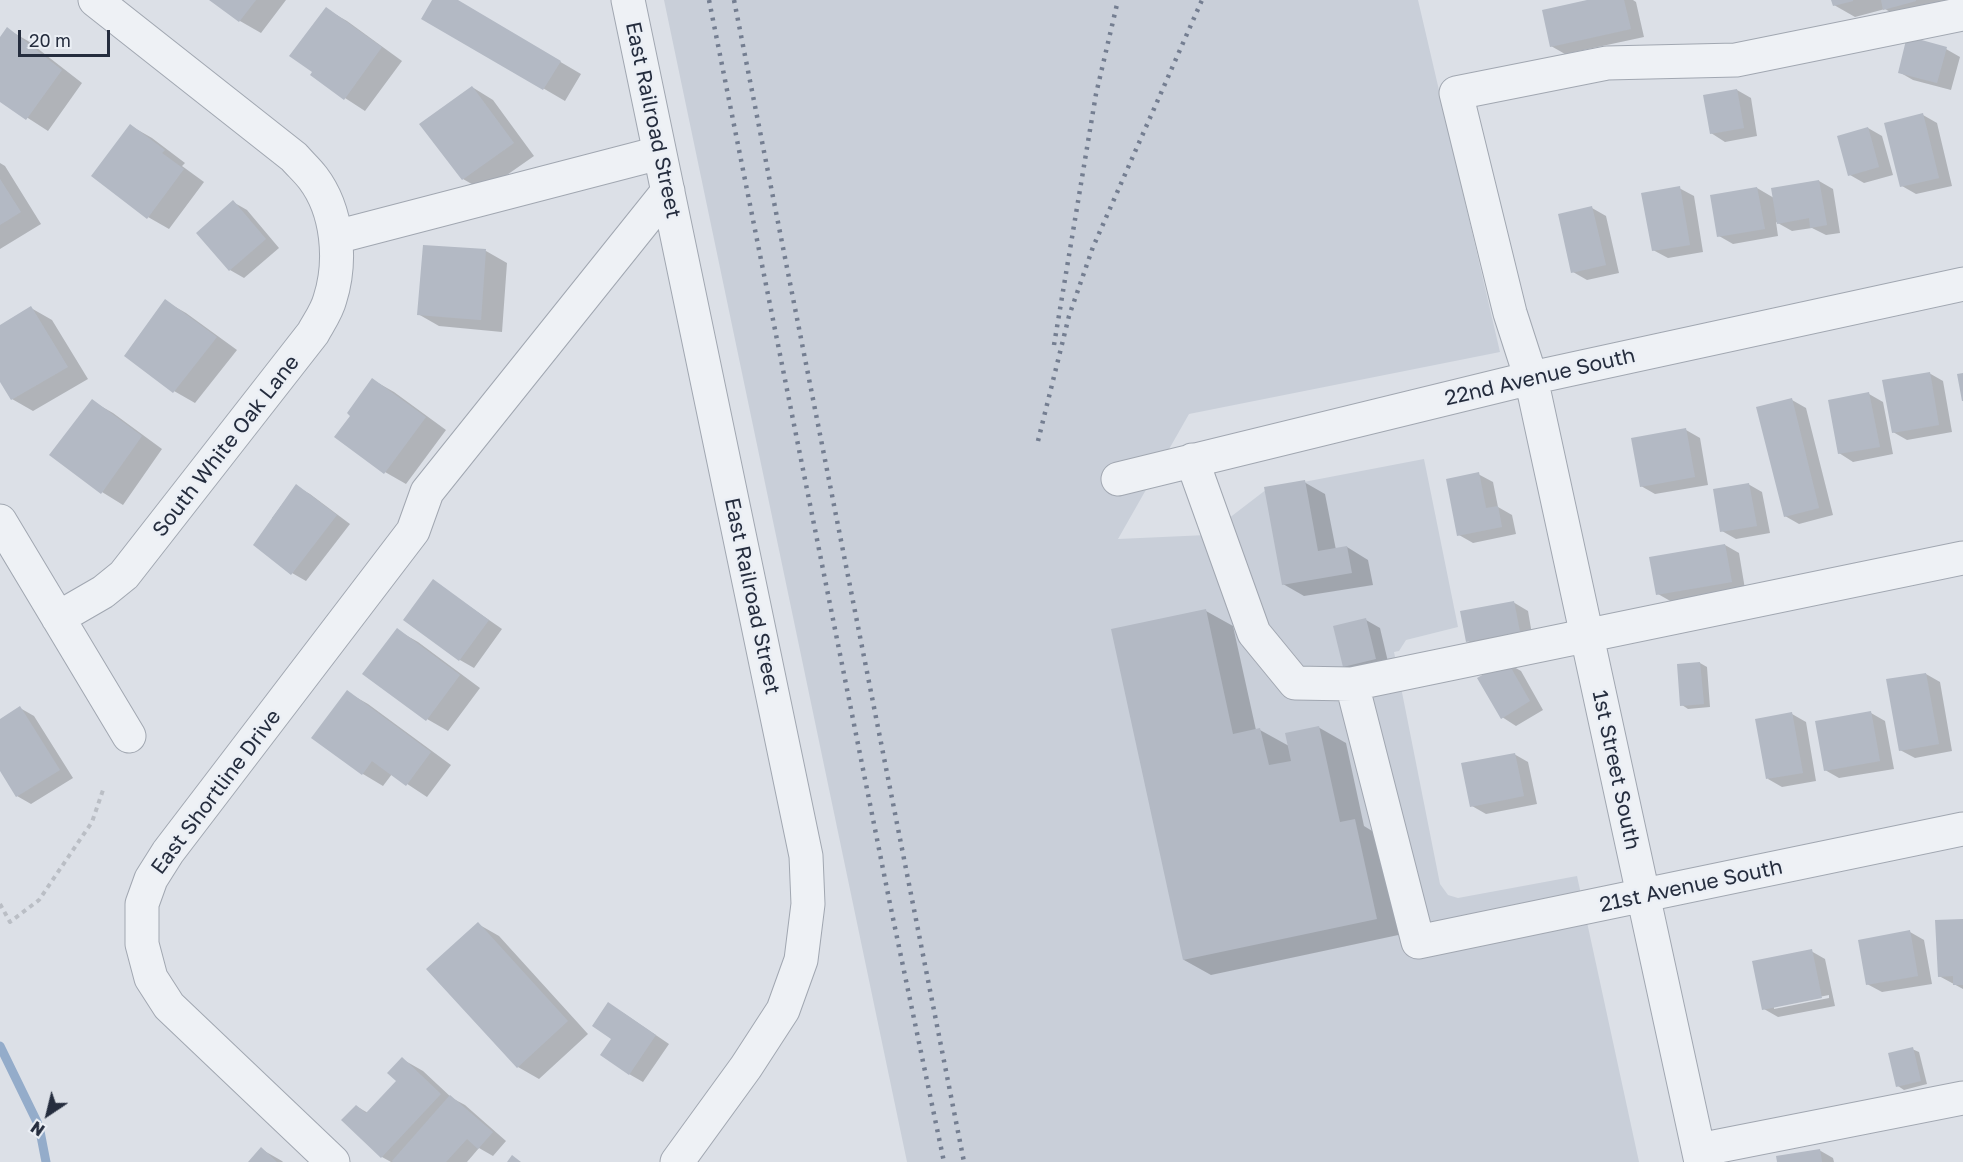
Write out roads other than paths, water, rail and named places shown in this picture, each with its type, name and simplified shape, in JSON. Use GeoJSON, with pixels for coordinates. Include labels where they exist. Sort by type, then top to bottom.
{"type":"FeatureCollection","features":[{"type":"Feature","properties":{"kind":"street","name":"South White Oak Lane"},"geometry":{"type":"LineString","coordinates":[[58,618],[104,592],[124,575],[313,333],[330,302],[337,268],[336,237],[327,206],[315,180],[294,157],[95,0]]}},
{"type":"Feature","properties":{"kind":"street","name":"East Railroad Street"},"geometry":{"type":"LineString","coordinates":[[628,0],[806,856],[808,904],[801,960],[783,1010],[683,1159]]}},
{"type":"Feature","properties":{"kind":"street","name":"1st Street South"},"geometry":{"type":"LineString","coordinates":[[1700,1156],[1531,378],[1510,313],[1456,93],[1607,63],[1736,60],[1963,14]]}},
{"type":"Feature","properties":{"kind":"street"},"geometry":{"type":"LineString","coordinates":[[336,237],[659,153]]}},
{"type":"Feature","properties":{"kind":"street","name":"East Shortline Drive"},"geometry":{"type":"LineString","coordinates":[[333,1162],[169,1006],[151,978],[142,944],[142,904],[151,879],[168,852],[413,531],[427,492],[668,191]]}},
{"type":"Feature","properties":{"kind":"street","name":"22nd Avenue South"},"geometry":{"type":"LineString","coordinates":[[1118,479],[1531,378],[1963,284]]}},
{"type":"Feature","properties":{"kind":"street"},"geometry":{"type":"LineString","coordinates":[[1192,460],[1254,633],[1295,683],[1352,684],[1963,558]]}},
{"type":"Feature","properties":{"kind":"street"},"geometry":{"type":"LineString","coordinates":[[0,520],[129,736]]}},
{"type":"Feature","properties":{"kind":"street","name":"21st Avenue South"},"geometry":{"type":"LineString","coordinates":[[1352,684],[1418,942],[1963,830]]}},
{"type":"Feature","properties":{"kind":"street"},"geometry":{"type":"LineString","coordinates":[[1700,1156],[1963,1098]]}},
{"type":"Feature","properties":{"kind":"waterway"},"geometry":{"type":"LineString","coordinates":[[0,1046],[39,1126],[46,1162]]}},
{"type":"Feature","properties":{"kind":"railway"},"geometry":{"type":"LineString","coordinates":[[709,0],[944,1162]]}},
{"type":"Feature","properties":{"kind":"railway"},"geometry":{"type":"LineString","coordinates":[[734,0],[964,1162]]}},
{"type":"Feature","properties":{"kind":"railway"},"geometry":{"type":"LineString","coordinates":[[1054,345],[1096,94],[1118,0]]}},
{"type":"Feature","properties":{"kind":"railway"},"geometry":{"type":"LineString","coordinates":[[1038,441],[1069,316],[1093,247],[1202,0]]}}]}
